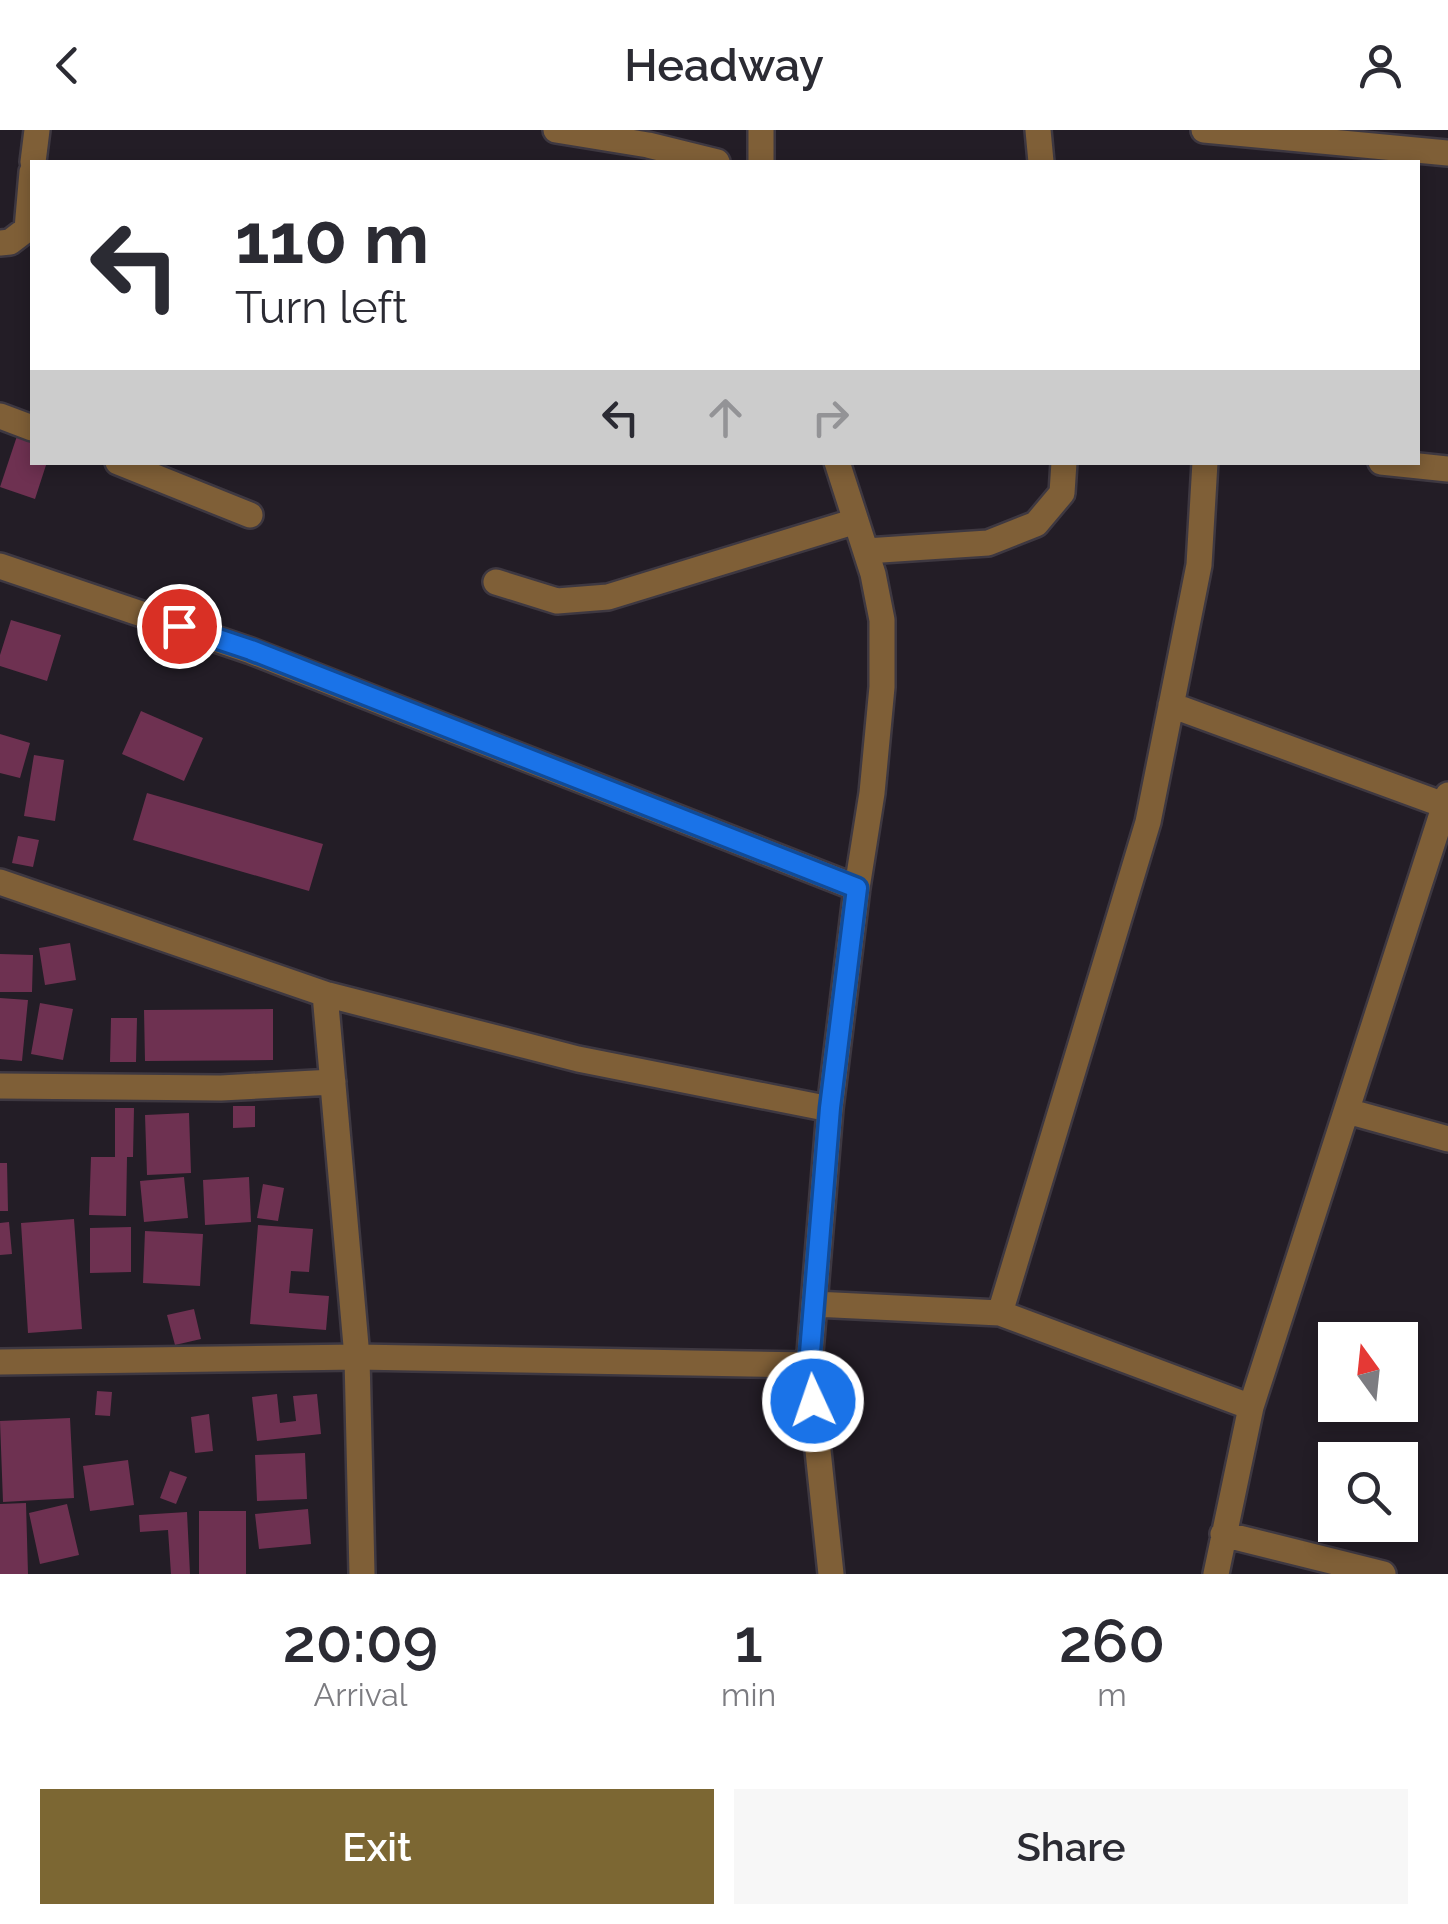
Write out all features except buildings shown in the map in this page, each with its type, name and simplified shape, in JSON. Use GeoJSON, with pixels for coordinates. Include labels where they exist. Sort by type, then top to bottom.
{"type":"FeatureCollection","features":[{"type":"Feature","properties":{"kind":"street"},"geometry":{"type":"LineString","coordinates":[[34,160],[37,130]]}},
{"type":"Feature","properties":{"kind":"street"},"geometry":{"type":"LineString","coordinates":[[556,130],[709,160]]}},
{"type":"Feature","properties":{"kind":"street"},"geometry":{"type":"LineString","coordinates":[[760,130],[761,160]]}},
{"type":"Feature","properties":{"kind":"street"},"geometry":{"type":"LineString","coordinates":[[1038,130],[1041,160]]}},
{"type":"Feature","properties":{"kind":"street"},"geometry":{"type":"LineString","coordinates":[[1204,130],[1448,153]]}},
{"type":"Feature","properties":{"kind":"street"},"geometry":{"type":"LineString","coordinates":[[0,244],[10,242],[27,229],[30,195]]}},
{"type":"Feature","properties":{"kind":"street"},"geometry":{"type":"LineString","coordinates":[[0,416],[30,427]]}},
{"type":"Feature","properties":{"kind":"street"},"geometry":{"type":"LineString","coordinates":[[126,465],[250,514]]}},
{"type":"Feature","properties":{"kind":"street"},"geometry":{"type":"LineString","coordinates":[[831,1574],[809,1365],[830,1108],[882,687],[882,620],[873,574],[838,465]]}},
{"type":"Feature","properties":{"kind":"street"},"geometry":{"type":"LineString","coordinates":[[866,551],[988,543],[1036,524],[1062,493],[1064,465]]}},
{"type":"Feature","properties":{"kind":"street"},"geometry":{"type":"LineString","coordinates":[[1000,1314],[1148,822],[1199,565],[1205,465]]}},
{"type":"Feature","properties":{"kind":"street"},"geometry":{"type":"LineString","coordinates":[[1410,465],[1448,469]]}},
{"type":"Feature","properties":{"kind":"street"},"geometry":{"type":"LineString","coordinates":[[496,582],[558,602],[608,597],[856,521]]}},
{"type":"Feature","properties":{"kind":"street"},"geometry":{"type":"LineString","coordinates":[[0,566],[251,650],[857,888]]}},
{"type":"Feature","properties":{"kind":"street"},"geometry":{"type":"LineString","coordinates":[[1171,705],[1446,800],[1251,1408],[1216,1574]]}},
{"type":"Feature","properties":{"kind":"street"},"geometry":{"type":"LineString","coordinates":[[0,882],[326,994],[578,1058],[830,1108]]}},
{"type":"Feature","properties":{"kind":"street"},"geometry":{"type":"LineString","coordinates":[[326,994],[357,1357],[362,1574]]}},
{"type":"Feature","properties":{"kind":"street"},"geometry":{"type":"LineString","coordinates":[[0,1086],[221,1088],[333,1082]]}},
{"type":"Feature","properties":{"kind":"street"},"geometry":{"type":"LineString","coordinates":[[1347,1111],[1448,1139]]}},
{"type":"Feature","properties":{"kind":"street"},"geometry":{"type":"LineString","coordinates":[[814,1304],[1000,1314],[1251,1408]]}},
{"type":"Feature","properties":{"kind":"street"},"geometry":{"type":"LineString","coordinates":[[0,1362],[357,1357],[809,1365]]}},
{"type":"Feature","properties":{"kind":"street"},"geometry":{"type":"LineString","coordinates":[[1223,1534],[1383,1574]]}},
{"type":"Feature","properties":{"kind":"route"},"geometry":{"type":"LineString","coordinates":[[179,626],[251,650],[857,888],[830,1108],[809,1365],[813,1401]]}}]}
